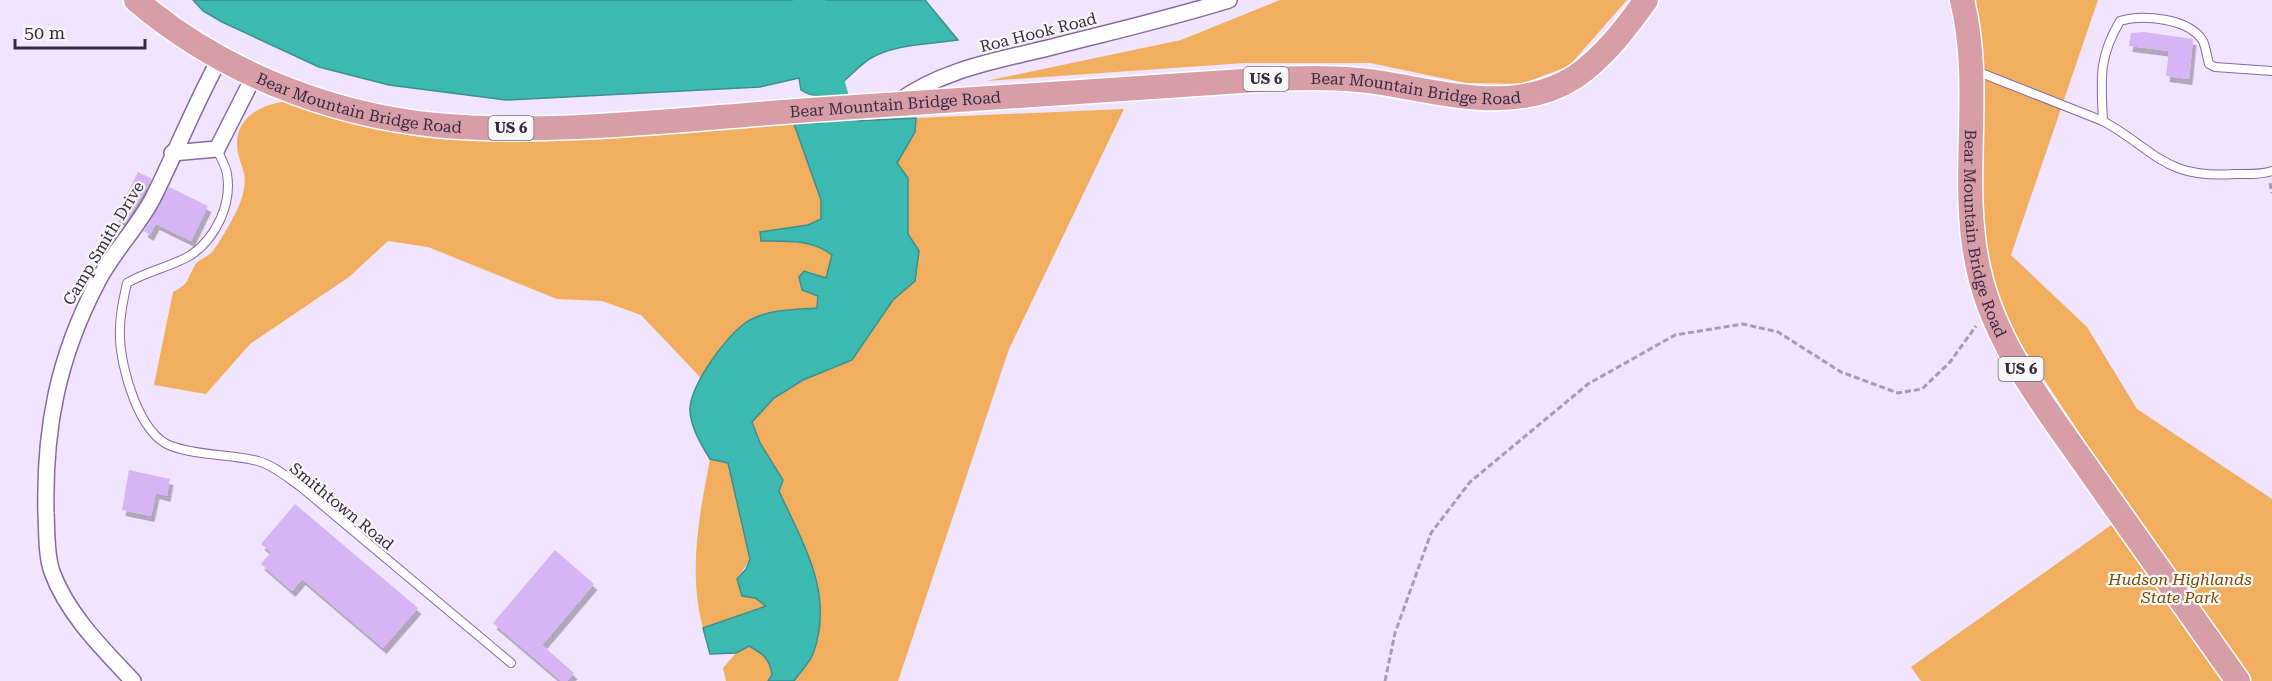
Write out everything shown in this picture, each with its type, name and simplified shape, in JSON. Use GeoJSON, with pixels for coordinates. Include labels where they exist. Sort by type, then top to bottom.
{"type":"FeatureCollection","features":[{"type":"Feature","properties":{"kind":"highway","name":"Bear Mountain Bridge Road"},"geometry":{"type":"LineString","coordinates":[[136,0],[179,34],[254,76],[321,100],[385,117],[469,127],[556,127],[1101,88],[1307,78],[1367,81],[1475,97],[1523,96],[1551,89],[1584,70],[1611,45],[1646,0]]}},
{"type":"Feature","properties":{"kind":"highway","name":"Bear Mountain Bridge Road"},"geometry":{"type":"LineString","coordinates":[[1962,0],[1971,69],[1974,245],[1989,307],[2012,355],[2043,402],[2238,681]]}},
{"type":"Feature","properties":{"kind":"street","name":"Roa Hook Road"},"geometry":{"type":"LineString","coordinates":[[896,104],[914,90],[997,59],[1180,7],[1229,0]]}},
{"type":"Feature","properties":{"kind":"street","name":"Camp Smith Drive"},"geometry":{"type":"LineString","coordinates":[[133,681],[64,601],[51,570],[47,533],[47,447],[56,388],[73,331],[99,279],[152,199],[172,153],[220,58]]}},
{"type":"Feature","properties":{"kind":"street"},"geometry":{"type":"LineString","coordinates":[[172,153],[217,149],[254,76]]}},
{"type":"Feature","properties":{"kind":"lane"},"geometry":{"type":"LineString","coordinates":[[2103,121],[2100,71],[2104,53],[2120,21],[2145,16],[2182,26],[2202,40],[2209,64],[2215,68],[2272,71]]}},
{"type":"Feature","properties":{"kind":"lane"},"geometry":{"type":"LineString","coordinates":[[1971,69],[2103,121],[2177,170],[2229,175],[2272,171]]}},
{"type":"Feature","properties":{"kind":"lane","name":"Smithtown Road"},"geometry":{"type":"LineString","coordinates":[[217,149],[227,172],[228,193],[223,211],[208,240],[189,256],[127,283],[121,310],[120,339],[126,374],[142,418],[151,432],[172,446],[260,461],[275,469],[301,487],[511,663]]}},
{"type":"Feature","properties":{"kind":"path"},"geometry":{"type":"LineString","coordinates":[[1386,681],[1395,633],[1431,533],[1470,482],[1588,384],[1676,335],[1743,324],[1778,332],[1842,372],[1899,393],[1922,388],[1950,362],[1989,307]]}},
{"type":"Feature","properties":{"kind":"green space"},"geometry":{"type":"Polygon","coordinates":[[[1280,0],[1627,0],[1569,66],[1521,84],[1466,83],[1370,63],[1244,63],[986,81],[1181,40],[1280,0]]]}},
{"type":"Feature","properties":{"kind":"green space","name":"Hudson Highlands State Park"},"geometry":{"type":"Polygon","coordinates":[[[1971,0],[2098,0],[2011,255],[2087,327],[2137,409],[2272,499],[2272,681],[1921,681],[1911,667],[2131,511],[1995,305],[1983,271],[1981,199],[1984,105],[1971,0]]]}},
{"type":"Feature","properties":{"kind":"green space"},"geometry":{"type":"Polygon","coordinates":[[[293,101],[593,136],[794,124],[822,200],[821,219],[808,225],[760,232],[761,241],[789,241],[807,244],[832,255],[826,278],[804,271],[818,296],[817,308],[777,312],[748,324],[724,345],[701,378],[641,315],[602,301],[557,299],[428,247],[388,241],[349,277],[250,344],[206,394],[154,385],[173,292],[185,284],[195,265],[213,251],[239,206],[245,178],[237,144],[242,124],[248,117],[264,107],[293,101]]]}},
{"type":"Feature","properties":{"kind":"green space"},"geometry":{"type":"Polygon","coordinates":[[[1124,109],[1009,349],[898,681],[794,681],[812,655],[795,527],[779,491],[783,479],[760,443],[752,422],[774,398],[803,380],[852,360],[893,300],[915,281],[919,251],[908,234],[908,178],[896,163],[915,132],[916,118],[1124,109]]]}},
{"type":"Feature","properties":{"kind":"green space"},"geometry":{"type":"Polygon","coordinates":[[[710,459],[728,463],[750,559],[737,579],[766,606],[703,628],[696,586],[696,565],[699,523],[710,459]]]}},
{"type":"Feature","properties":{"kind":"green space"},"geometry":{"type":"Polygon","coordinates":[[[749,646],[765,657],[770,664],[772,675],[768,681],[726,681],[723,668],[736,653],[749,646]]]}},
{"type":"Feature","properties":{"kind":"shaded area"},"geometry":{"type":"Polygon","coordinates":[[[193,0],[925,0],[958,40],[913,45],[881,53],[863,64],[839,86],[821,95],[811,95],[801,90],[799,78],[760,87],[506,100],[389,85],[319,67],[222,22],[203,11],[193,0]]]}},
{"type":"Feature","properties":{"kind":"shaded area"},"geometry":{"type":"Polygon","coordinates":[[[916,118],[915,132],[897,163],[908,178],[908,234],[919,251],[915,281],[893,300],[852,360],[803,380],[774,398],[752,422],[760,443],[783,480],[779,491],[813,570],[820,611],[819,632],[813,654],[807,665],[794,681],[768,681],[772,675],[771,669],[768,660],[762,654],[749,646],[736,653],[710,654],[703,628],[766,606],[755,598],[742,596],[737,579],[746,569],[750,559],[728,463],[710,459],[703,448],[690,415],[692,398],[703,374],[719,350],[745,323],[771,313],[817,308],[818,296],[802,290],[799,277],[804,271],[826,278],[832,255],[807,244],[789,241],[761,241],[760,232],[808,225],[821,219],[821,200],[794,124],[916,118]]]}},
{"type":"Feature","properties":{"kind":"building"},"geometry":{"type":"Polygon","coordinates":[[[2144,32],[2193,39],[2189,79],[2166,76],[2169,51],[2129,46],[2131,33],[2144,32]]]}},
{"type":"Feature","properties":{"kind":"building"},"geometry":{"type":"Polygon","coordinates":[[[138,172],[152,179],[126,222],[115,217],[138,172]]]}},
{"type":"Feature","properties":{"kind":"building"},"geometry":{"type":"Polygon","coordinates":[[[169,187],[208,206],[191,241],[156,224],[150,235],[144,231],[169,187]]]}},
{"type":"Feature","properties":{"kind":"building"},"geometry":{"type":"Polygon","coordinates":[[[129,470],[170,479],[167,496],[156,493],[151,516],[122,510],[129,470]]]}},
{"type":"Feature","properties":{"kind":"building"},"geometry":{"type":"Polygon","coordinates":[[[295,504],[418,608],[383,648],[302,579],[292,591],[261,564],[271,552],[261,544],[295,504]]]}},
{"type":"Feature","properties":{"kind":"building"},"geometry":{"type":"Polygon","coordinates":[[[555,550],[594,584],[542,645],[574,673],[567,681],[561,681],[493,623],[555,550]]]}},
{"type":"Feature","properties":{"kind":"waterway"},"geometry":{"type":"LineString","coordinates":[[809,0],[831,92],[845,138]]}}]}
